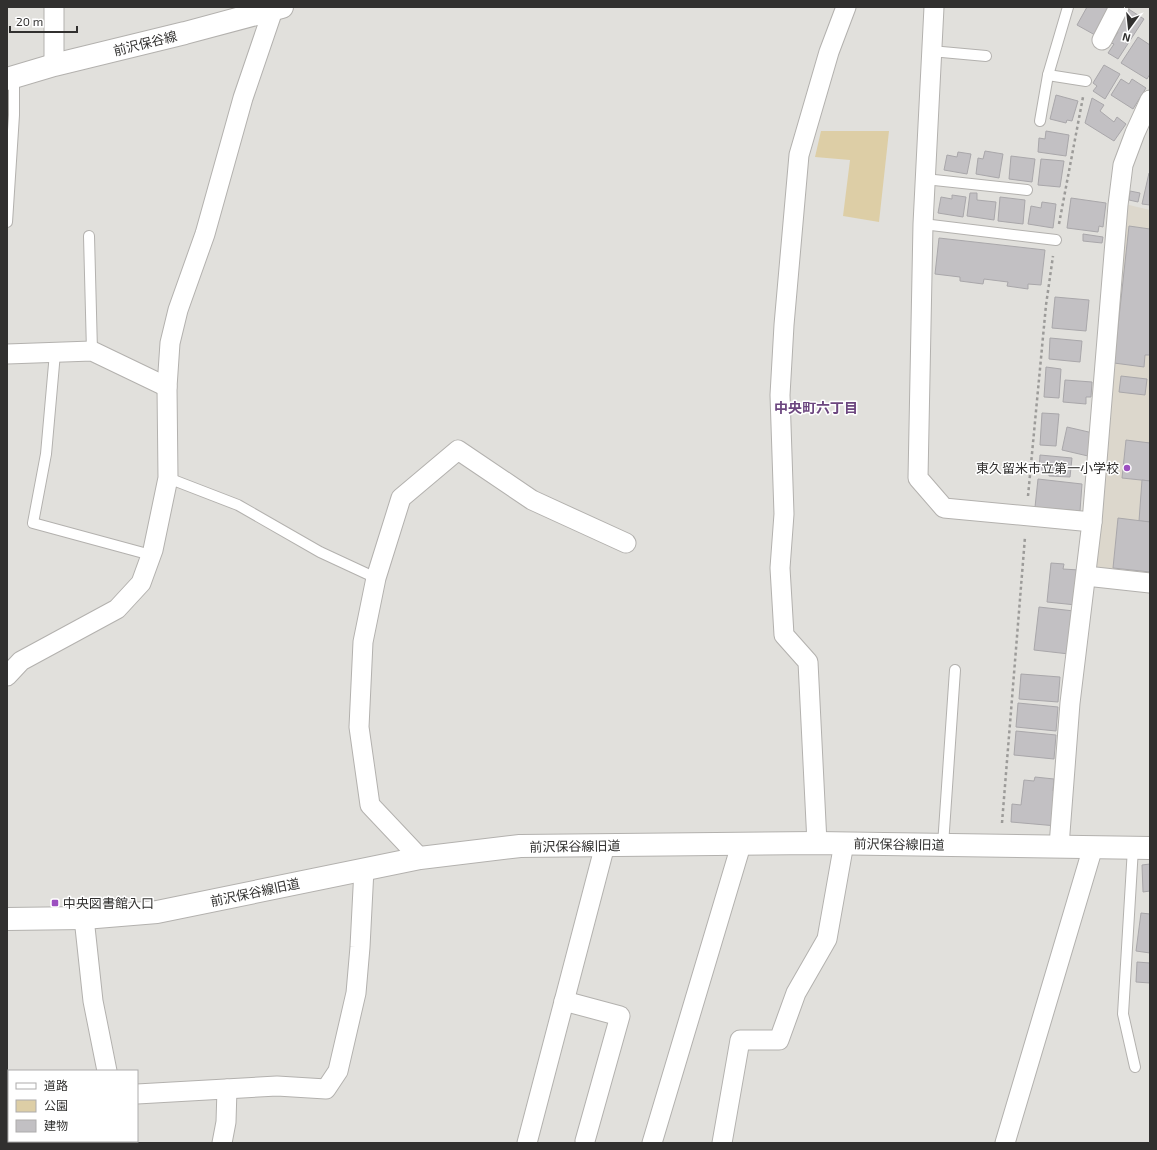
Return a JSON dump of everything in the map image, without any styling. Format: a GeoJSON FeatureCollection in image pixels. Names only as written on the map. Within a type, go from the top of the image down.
{"type":"FeatureCollection","features":[{"type":"Feature","properties":{"kind":"street"},"geometry":{"type":"LineString","coordinates":[[54,7],[54,65]]}},
{"type":"Feature","properties":{"kind":"street"},"geometry":{"type":"LineString","coordinates":[[817,842],[808,662],[784,635],[780,568],[784,514],[780,396],[784,326],[799,155],[829,52],[846,7]]}},
{"type":"Feature","properties":{"kind":"street"},"geometry":{"type":"LineString","coordinates":[[934,7],[926,179],[922,224],[918,478],[944,508],[1026,517],[1092,522]]}},
{"type":"Feature","properties":{"kind":"street"},"geometry":{"type":"LineString","coordinates":[[1102,40],[1119,7]]}},
{"type":"Feature","properties":{"kind":"street"},"geometry":{"type":"LineString","coordinates":[[7,676],[20,661],[116,609],[141,584],[151,555],[168,478],[167,387],[170,343],[178,310],[205,234],[243,98],[276,8]]}},
{"type":"Feature","properties":{"kind":"street","name":"前沢保谷線"},"geometry":{"type":"LineString","coordinates":[[10,78],[54,65],[185,33],[276,8]]}},
{"type":"Feature","properties":{"kind":"street"},"geometry":{"type":"LineString","coordinates":[[1059,846],[1070,703],[1092,522],[1102,390],[1123,165],[1150,100]]}},
{"type":"Feature","properties":{"kind":"street"},"geometry":{"type":"LineString","coordinates":[[7,354],[55,354],[92,351],[167,387]]}},
{"type":"Feature","properties":{"kind":"street"},"geometry":{"type":"LineString","coordinates":[[420,858],[370,805],[359,727],[363,642],[376,578],[401,498],[458,450],[532,500],[626,543]]}},
{"type":"Feature","properties":{"kind":"street"},"geometry":{"type":"LineString","coordinates":[[1086,576],[1150,583]]}},
{"type":"Feature","properties":{"kind":"street","name":"前沢保谷線旧道"},"geometry":{"type":"LineString","coordinates":[[7,919],[84,918],[157,912],[420,858],[520,846],[741,845],[817,842],[1142,848]]}},
{"type":"Feature","properties":{"kind":"street"},"geometry":{"type":"LineString","coordinates":[[722,1143],[740,1040],[779,1040],[796,993],[827,939],[844,843]]}},
{"type":"Feature","properties":{"kind":"street"},"geometry":{"type":"LineString","coordinates":[[526,1143],[605,845]]}},
{"type":"Feature","properties":{"kind":"street"},"geometry":{"type":"LineString","coordinates":[[652,1143],[741,845]]}},
{"type":"Feature","properties":{"kind":"street"},"geometry":{"type":"LineString","coordinates":[[1005,1143],[1093,847]]}},
{"type":"Feature","properties":{"kind":"street"},"geometry":{"type":"LineString","coordinates":[[138,1094],[277,1086],[326,1089],[338,1071],[356,993],[364,869]]}},
{"type":"Feature","properties":{"kind":"street"},"geometry":{"type":"LineString","coordinates":[[84,918],[93,1001],[107,1070]]}},
{"type":"Feature","properties":{"kind":"street"},"geometry":{"type":"LineString","coordinates":[[564,1001],[620,1016],[586,1141]]}},
{"type":"Feature","properties":{"kind":"street"},"geometry":{"type":"LineString","coordinates":[[222,1143],[226,1122],[227,1089]]}},
{"type":"Feature","properties":{"kind":"lane"},"geometry":{"type":"LineString","coordinates":[[1040,121],[1048,75],[1068,7]]}},
{"type":"Feature","properties":{"kind":"lane"},"geometry":{"type":"LineString","coordinates":[[931,51],[986,56]]}},
{"type":"Feature","properties":{"kind":"lane"},"geometry":{"type":"LineString","coordinates":[[1048,75],[1086,81]]}},
{"type":"Feature","properties":{"kind":"lane"},"geometry":{"type":"LineString","coordinates":[[7,222],[14,114],[10,78]]}},
{"type":"Feature","properties":{"kind":"lane"},"geometry":{"type":"LineString","coordinates":[[926,179],[1027,190]]}},
{"type":"Feature","properties":{"kind":"lane"},"geometry":{"type":"LineString","coordinates":[[922,224],[1056,240]]}},
{"type":"Feature","properties":{"kind":"lane"},"geometry":{"type":"LineString","coordinates":[[89,236],[92,351]]}},
{"type":"Feature","properties":{"kind":"lane"},"geometry":{"type":"LineString","coordinates":[[55,354],[46,454],[33,523],[151,555]]}},
{"type":"Feature","properties":{"kind":"lane"},"geometry":{"type":"LineString","coordinates":[[168,478],[238,505],[320,552],[376,578]]}},
{"type":"Feature","properties":{"kind":"lane"},"geometry":{"type":"LineString","coordinates":[[943,844],[955,670]]}},
{"type":"Feature","properties":{"kind":"lane"},"geometry":{"type":"LineString","coordinates":[[1135,1067],[1123,1014],[1142,848]]}},
{"type":"Feature","properties":{"kind":"path"},"geometry":{"type":"LineString","coordinates":[[1001,846],[1026,517],[1046,305],[1056,240],[1086,81]]}},
{"type":"Feature","properties":{"kind":"shaded area","name":"東久留米市立第一小学校"},"geometry":{"type":"Polygon","coordinates":[[[1125,204],[1150,210],[1150,575],[1096,570],[1125,204]]]}},
{"type":"Feature","properties":{"kind":"green space"},"geometry":{"type":"Polygon","coordinates":[[[821,131],[889,131],[879,222],[843,216],[850,160],[815,157],[821,131]]]}},
{"type":"Feature","properties":{"kind":"building"},"geometry":{"type":"Polygon","coordinates":[[[1087,7],[1111,7],[1095,35],[1077,25],[1087,7]]]}},
{"type":"Feature","properties":{"kind":"building"},"geometry":{"type":"Polygon","coordinates":[[[1127,8],[1144,19],[1118,59],[1108,53],[1114,44],[1111,43],[1118,32],[1113,29],[1127,8]]]}},
{"type":"Feature","properties":{"kind":"building"},"geometry":{"type":"Polygon","coordinates":[[[1138,37],[1150,45],[1150,74],[1147,79],[1121,63],[1138,37]]]}},
{"type":"Feature","properties":{"kind":"building"},"geometry":{"type":"Polygon","coordinates":[[[1104,65],[1120,74],[1105,99],[1093,91],[1097,86],[1093,83],[1104,65]]]}},
{"type":"Feature","properties":{"kind":"building"},"geometry":{"type":"Polygon","coordinates":[[[1121,79],[1129,84],[1132,79],[1146,88],[1133,109],[1111,95],[1121,79]]]}},
{"type":"Feature","properties":{"kind":"building"},"geometry":{"type":"Polygon","coordinates":[[[1056,95],[1078,101],[1072,121],[1067,120],[1066,123],[1050,119],[1056,95]]]}},
{"type":"Feature","properties":{"kind":"building"},"geometry":{"type":"Polygon","coordinates":[[[1092,98],[1104,105],[1100,111],[1114,122],[1117,117],[1126,124],[1114,141],[1085,123],[1092,98]]]}},
{"type":"Feature","properties":{"kind":"building"},"geometry":{"type":"Polygon","coordinates":[[[1046,131],[1069,135],[1066,156],[1038,152],[1039,138],[1045,139],[1046,131]]]}},
{"type":"Feature","properties":{"kind":"building"},"geometry":{"type":"Polygon","coordinates":[[[985,151],[1003,154],[999,178],[976,174],[978,158],[983,159],[985,151]]]}},
{"type":"Feature","properties":{"kind":"building"},"geometry":{"type":"Polygon","coordinates":[[[958,152],[971,154],[967,174],[944,170],[947,155],[957,157],[958,152]]]}},
{"type":"Feature","properties":{"kind":"building"},"geometry":{"type":"Polygon","coordinates":[[[1011,156],[1035,159],[1032,182],[1009,179],[1011,156]]]}},
{"type":"Feature","properties":{"kind":"building"},"geometry":{"type":"Polygon","coordinates":[[[1041,159],[1064,161],[1060,187],[1038,185],[1041,159]]]}},
{"type":"Feature","properties":{"kind":"building"},"geometry":{"type":"Polygon","coordinates":[[[1150,173],[1150,205],[1142,204],[1150,173]]]}},
{"type":"Feature","properties":{"kind":"building"},"geometry":{"type":"Polygon","coordinates":[[[1130,191],[1140,193],[1138,202],[1129,200],[1130,191]]]}},
{"type":"Feature","properties":{"kind":"building"},"geometry":{"type":"Polygon","coordinates":[[[970,193],[977,193],[977,200],[996,202],[994,220],[967,216],[970,193]]]}},
{"type":"Feature","properties":{"kind":"building"},"geometry":{"type":"Polygon","coordinates":[[[952,195],[966,197],[963,217],[938,213],[941,197],[952,199],[952,195]]]}},
{"type":"Feature","properties":{"kind":"building"},"geometry":{"type":"Polygon","coordinates":[[[1000,197],[1025,200],[1023,224],[998,221],[1000,197]]]}},
{"type":"Feature","properties":{"kind":"building"},"geometry":{"type":"Polygon","coordinates":[[[1071,198],[1106,203],[1103,227],[1099,226],[1098,232],[1067,228],[1071,198]]]}},
{"type":"Feature","properties":{"kind":"building"},"geometry":{"type":"Polygon","coordinates":[[[1042,202],[1056,204],[1053,228],[1028,224],[1031,206],[1041,208],[1042,202]]]}},
{"type":"Feature","properties":{"kind":"building"},"geometry":{"type":"Polygon","coordinates":[[[1129,226],[1150,229],[1150,355],[1145,355],[1144,367],[1114,363],[1129,226]]]}},
{"type":"Feature","properties":{"kind":"building"},"geometry":{"type":"Polygon","coordinates":[[[1083,234],[1103,237],[1102,243],[1083,241],[1083,234]]]}},
{"type":"Feature","properties":{"kind":"building"},"geometry":{"type":"Polygon","coordinates":[[[939,238],[1045,250],[1041,285],[1028,284],[1028,289],[1007,286],[1008,282],[984,279],[983,284],[960,281],[960,277],[935,274],[939,238]]]}},
{"type":"Feature","properties":{"kind":"building"},"geometry":{"type":"Polygon","coordinates":[[[1055,297],[1089,300],[1086,331],[1052,328],[1055,297]]]}},
{"type":"Feature","properties":{"kind":"building"},"geometry":{"type":"Polygon","coordinates":[[[1050,338],[1082,341],[1080,362],[1049,359],[1050,338]]]}},
{"type":"Feature","properties":{"kind":"building"},"geometry":{"type":"Polygon","coordinates":[[[1046,367],[1061,369],[1059,398],[1044,397],[1046,367]]]}},
{"type":"Feature","properties":{"kind":"building"},"geometry":{"type":"Polygon","coordinates":[[[1121,376],[1147,379],[1145,395],[1119,392],[1121,376]]]}},
{"type":"Feature","properties":{"kind":"building"},"geometry":{"type":"Polygon","coordinates":[[[1065,380],[1092,382],[1091,397],[1086,397],[1086,404],[1063,402],[1065,380]]]}},
{"type":"Feature","properties":{"kind":"building"},"geometry":{"type":"Polygon","coordinates":[[[1042,413],[1059,414],[1056,446],[1040,445],[1042,413]]]}},
{"type":"Feature","properties":{"kind":"building"},"geometry":{"type":"Polygon","coordinates":[[[1067,427],[1093,433],[1088,456],[1062,450],[1067,427]]]}},
{"type":"Feature","properties":{"kind":"building"},"geometry":{"type":"Polygon","coordinates":[[[1126,440],[1150,443],[1150,481],[1122,478],[1126,440]]]}},
{"type":"Feature","properties":{"kind":"building"},"geometry":{"type":"Polygon","coordinates":[[[1040,455],[1072,458],[1070,477],[1049,476],[1049,473],[1039,472],[1040,455]]]}},
{"type":"Feature","properties":{"kind":"building"},"geometry":{"type":"Polygon","coordinates":[[[1038,479],[1082,484],[1080,511],[1035,507],[1038,479]]]}},
{"type":"Feature","properties":{"kind":"building"},"geometry":{"type":"Polygon","coordinates":[[[1142,480],[1150,481],[1150,522],[1139,521],[1142,480]]]}},
{"type":"Feature","properties":{"kind":"building"},"geometry":{"type":"Polygon","coordinates":[[[1118,518],[1150,522],[1150,572],[1113,568],[1118,518]]]}},
{"type":"Feature","properties":{"kind":"building"},"geometry":{"type":"Polygon","coordinates":[[[1051,563],[1064,564],[1063,569],[1079,570],[1076,605],[1047,602],[1051,563]]]}},
{"type":"Feature","properties":{"kind":"building"},"geometry":{"type":"Polygon","coordinates":[[[1039,607],[1074,611],[1069,654],[1034,650],[1039,607]]]}},
{"type":"Feature","properties":{"kind":"building"},"geometry":{"type":"Polygon","coordinates":[[[1021,674],[1060,677],[1058,702],[1019,699],[1021,674]]]}},
{"type":"Feature","properties":{"kind":"building"},"geometry":{"type":"Polygon","coordinates":[[[1018,703],[1058,707],[1056,731],[1016,727],[1018,703]]]}},
{"type":"Feature","properties":{"kind":"building"},"geometry":{"type":"Polygon","coordinates":[[[1016,731],[1056,735],[1054,759],[1014,755],[1016,731]]]}},
{"type":"Feature","properties":{"kind":"building"},"geometry":{"type":"Polygon","coordinates":[[[1035,777],[1054,779],[1053,791],[1060,792],[1057,826],[1011,822],[1012,804],[1021,805],[1024,780],[1034,781],[1035,777]]]}},
{"type":"Feature","properties":{"kind":"building"},"geometry":{"type":"Polygon","coordinates":[[[1150,864],[1150,891],[1143,892],[1142,865],[1150,864]]]}},
{"type":"Feature","properties":{"kind":"building"},"geometry":{"type":"Polygon","coordinates":[[[1141,913],[1150,914],[1150,953],[1136,951],[1141,913]]]}},
{"type":"Feature","properties":{"kind":"building"},"geometry":{"type":"Polygon","coordinates":[[[1137,962],[1150,963],[1150,983],[1136,982],[1137,962]]]}},
{"type":"Feature","properties":{"kind":"place","name":"東久留米市立第一小学校"},"geometry":{"type":"Point","coordinates":[1127,468]}},
{"type":"Feature","properties":{"kind":"place","name":"中央図書館入口"},"geometry":{"type":"Point","coordinates":[55,903]}},
{"type":"Feature","properties":{"kind":"district","name":"中央町六丁目"},"geometry":{"type":"Point","coordinates":[816,408]}}]}
